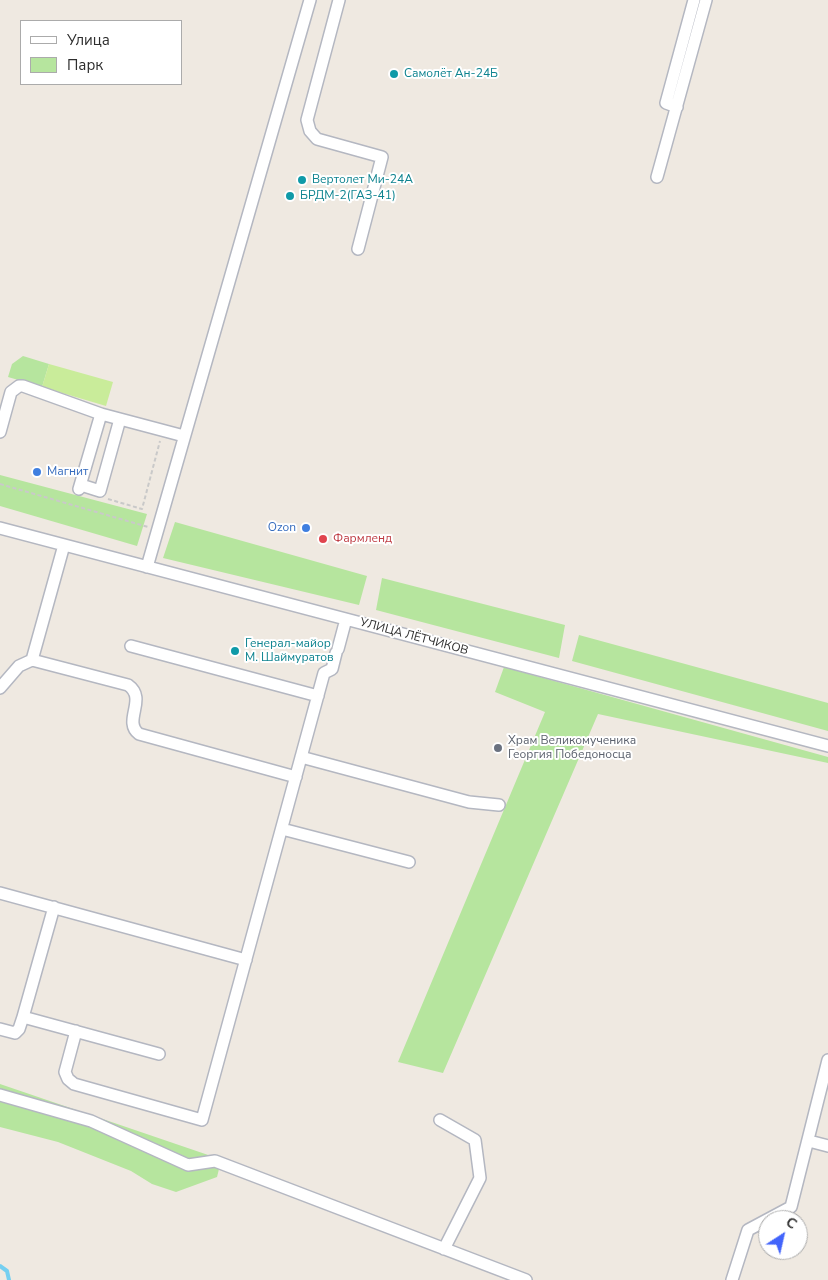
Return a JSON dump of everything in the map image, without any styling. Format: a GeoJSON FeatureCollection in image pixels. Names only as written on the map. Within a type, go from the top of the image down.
{"type":"FeatureCollection","features":[{"type":"Feature","properties":{"kind":"street"},"geometry":{"type":"LineString","coordinates":[[147,567],[310,0]]}},
{"type":"Feature","properties":{"kind":"street"},"geometry":{"type":"LineString","coordinates":[[339,0],[307,120],[310,131],[317,139],[382,157],[358,249]]}},
{"type":"Feature","properties":{"kind":"street"},"geometry":{"type":"LineString","coordinates":[[677,106],[666,103],[694,0]]}},
{"type":"Feature","properties":{"kind":"street"},"geometry":{"type":"LineString","coordinates":[[657,177],[706,0]]}},
{"type":"Feature","properties":{"kind":"street"},"geometry":{"type":"LineString","coordinates":[[0,432],[11,392],[18,386],[23,386],[101,414],[184,436]]}},
{"type":"Feature","properties":{"kind":"street"},"geometry":{"type":"LineString","coordinates":[[101,414],[80,487],[100,491],[120,419]]}},
{"type":"Feature","properties":{"kind":"street","name":"УЛИЦА ЛЁТЧИКОВ"},"geometry":{"type":"LineString","coordinates":[[0,528],[828,746]]}},
{"type":"Feature","properties":{"kind":"street"},"geometry":{"type":"LineString","coordinates":[[32,660],[64,545]]}},
{"type":"Feature","properties":{"kind":"street"},"geometry":{"type":"LineString","coordinates":[[76,1031],[65,1072],[68,1080],[74,1084],[202,1120],[324,673],[332,669],[346,619]]}},
{"type":"Feature","properties":{"kind":"street"},"geometry":{"type":"LineString","coordinates":[[130,646],[318,696]]}},
{"type":"Feature","properties":{"kind":"street"},"geometry":{"type":"LineString","coordinates":[[0,688],[19,666],[32,660],[128,685],[134,690],[136,696],[132,725],[139,734],[296,777]]}},
{"type":"Feature","properties":{"kind":"street"},"geometry":{"type":"LineString","coordinates":[[301,757],[469,802],[499,805]]}},
{"type":"Feature","properties":{"kind":"street"},"geometry":{"type":"LineString","coordinates":[[282,829],[409,862]]}},
{"type":"Feature","properties":{"kind":"street"},"geometry":{"type":"LineString","coordinates":[[0,893],[246,960]]}},
{"type":"Feature","properties":{"kind":"street"},"geometry":{"type":"LineString","coordinates":[[0,1029],[15,1033],[19,1030],[54,907]]}},
{"type":"Feature","properties":{"kind":"street"},"geometry":{"type":"LineString","coordinates":[[23,1017],[160,1054]]}},
{"type":"Feature","properties":{"kind":"street"},"geometry":{"type":"LineString","coordinates":[[732,1280],[748,1230],[791,1207],[827,1068]]}},
{"type":"Feature","properties":{"kind":"street"},"geometry":{"type":"LineString","coordinates":[[0,1095],[91,1121],[188,1165],[215,1160],[526,1280]]}},
{"type":"Feature","properties":{"kind":"street"},"geometry":{"type":"LineString","coordinates":[[440,1120],[475,1140],[480,1178],[444,1249]]}},
{"type":"Feature","properties":{"kind":"street"},"geometry":{"type":"LineString","coordinates":[[809,1141],[828,1146]]}},
{"type":"Feature","properties":{"kind":"path"},"geometry":{"type":"LineString","coordinates":[[100,491],[105,493],[104,498],[142,509],[161,439]]}},
{"type":"Feature","properties":{"kind":"path"},"geometry":{"type":"LineString","coordinates":[[0,484],[157,530]]}},
{"type":"Feature","properties":{"kind":"green space"},"geometry":{"type":"Polygon","coordinates":[[[23,356],[49,364],[42,387],[8,377],[12,364],[23,356]]]}},
{"type":"Feature","properties":{"kind":"green space"},"geometry":{"type":"Polygon","coordinates":[[[49,364],[113,382],[106,406],[42,387],[49,364]]]}},
{"type":"Feature","properties":{"kind":"green space"},"geometry":{"type":"Polygon","coordinates":[[[0,475],[147,514],[137,546],[0,506],[0,475]]]}},
{"type":"Feature","properties":{"kind":"green space"},"geometry":{"type":"Polygon","coordinates":[[[175,522],[367,576],[359,605],[163,558],[175,522]]]}},
{"type":"Feature","properties":{"kind":"green space"},"geometry":{"type":"Polygon","coordinates":[[[382,578],[565,625],[559,658],[376,610],[382,578]]]}},
{"type":"Feature","properties":{"kind":"green space"},"geometry":{"type":"Polygon","coordinates":[[[579,635],[828,703],[828,731],[572,661],[579,635]]]}},
{"type":"Feature","properties":{"kind":"green space"},"geometry":{"type":"Polygon","coordinates":[[[504,667],[828,757],[828,763],[598,714],[443,1073],[398,1062],[545,712],[495,692],[504,667]]]}},
{"type":"Feature","properties":{"kind":"green space"},"geometry":{"type":"Polygon","coordinates":[[[0,1084],[217,1158],[220,1165],[217,1177],[176,1192],[152,1184],[131,1171],[58,1142],[0,1127],[0,1084]]]}},
{"type":"Feature","properties":{"kind":"waterway"},"geometry":{"type":"LineString","coordinates":[[0,1266],[7,1271],[9,1280]]}},
{"type":"Feature","properties":{"kind":"place","name":"Самолёт Ан-24Б"},"geometry":{"type":"Point","coordinates":[394,74]}},
{"type":"Feature","properties":{"kind":"place","name":"Вертолет Ми-24А"},"geometry":{"type":"Point","coordinates":[302,180]}},
{"type":"Feature","properties":{"kind":"place","name":"БРДМ-2(ГАЗ-41)"},"geometry":{"type":"Point","coordinates":[290,196]}},
{"type":"Feature","properties":{"kind":"place","name":"Магнит"},"geometry":{"type":"Point","coordinates":[37,472]}},
{"type":"Feature","properties":{"kind":"place","name":"Ozon"},"geometry":{"type":"Point","coordinates":[306,528]}},
{"type":"Feature","properties":{"kind":"place","name":"Фармленд"},"geometry":{"type":"Point","coordinates":[323,539]}},
{"type":"Feature","properties":{"kind":"place","name":"Генерал-майор М. Шаймуратов"},"geometry":{"type":"Point","coordinates":[235,651]}},
{"type":"Feature","properties":{"kind":"place","name":"Храм Великомученика Георгия Победоносца"},"geometry":{"type":"Point","coordinates":[498,748]}}]}
